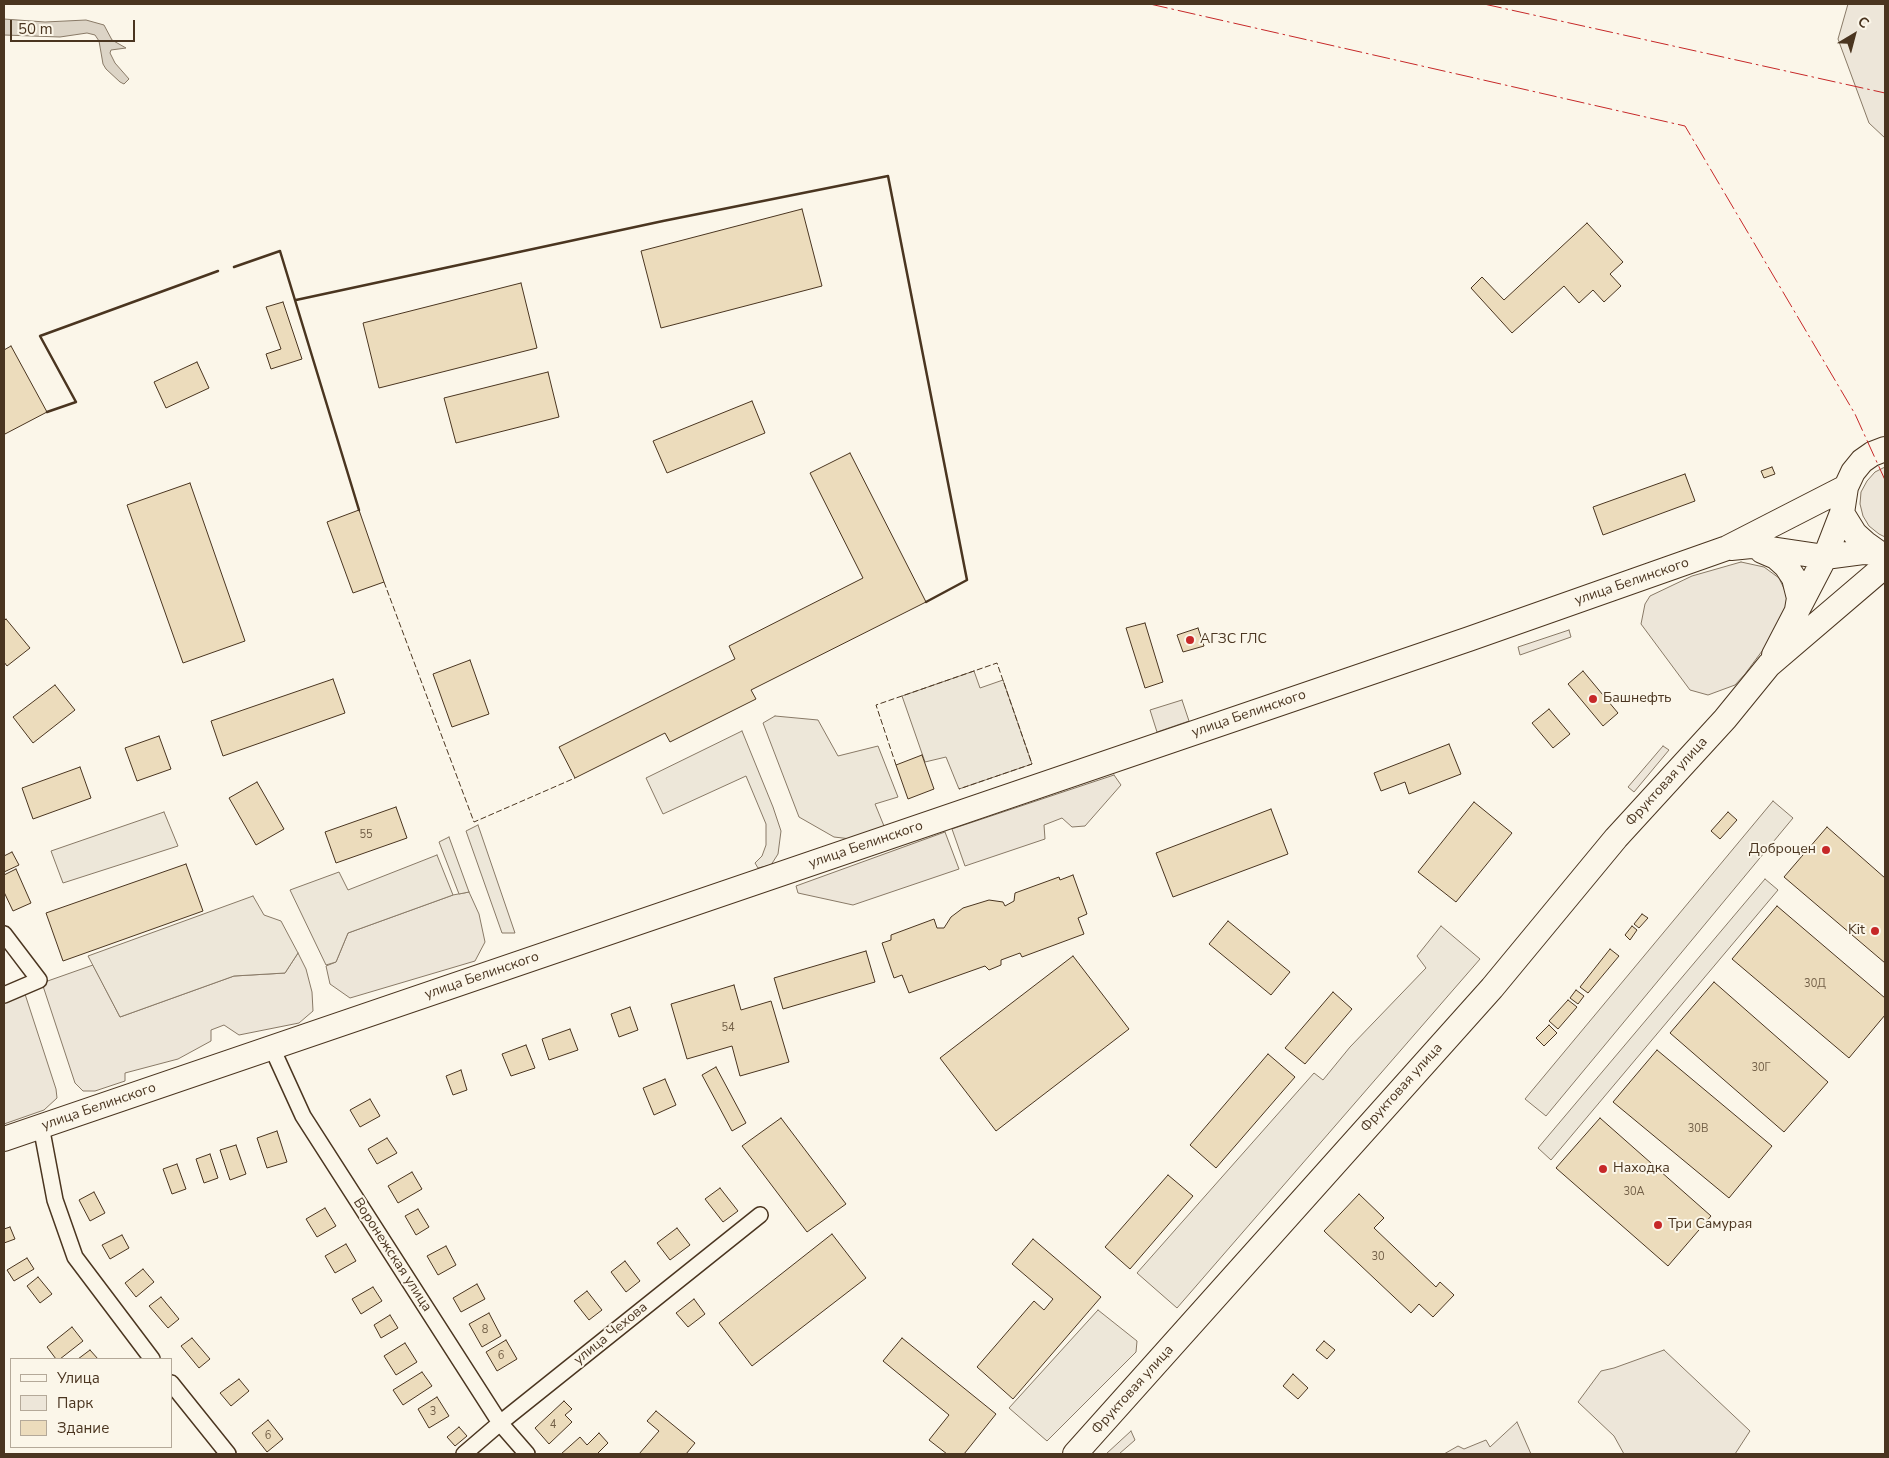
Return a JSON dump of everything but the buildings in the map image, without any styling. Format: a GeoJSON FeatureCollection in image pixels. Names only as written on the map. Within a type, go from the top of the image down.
{"type":"FeatureCollection","features":[{"type":"Feature","properties":{"kind":"main road"},"geometry":{"type":"LineString","coordinates":[[1769,665],[1825,557],[1842,513],[1846,487],[1852,472],[1872,454],[1885,449]]}},
{"type":"Feature","properties":{"kind":"main road","name":"улица Белинского"},"geometry":{"type":"LineString","coordinates":[[4,1139],[1460,642],[1727,548],[1846,487]]}},
{"type":"Feature","properties":{"kind":"main road"},"geometry":{"type":"LineString","coordinates":[[1769,665],[1883,557],[1855,534],[1842,513]]}},
{"type":"Feature","properties":{"kind":"main road"},"geometry":{"type":"LineString","coordinates":[[1751,546],[1776,557],[1786,566],[1794,578],[1797,588],[1799,598],[1797,610]]}},
{"type":"Feature","properties":{"kind":"main road","name":"улица Белинского"},"geometry":{"type":"LineString","coordinates":[[1727,548],[1751,546],[1825,557],[1863,552],[1883,557]]}},
{"type":"Feature","properties":{"kind":"main road","name":"Фруктовая улица"},"geometry":{"type":"LineString","coordinates":[[1075,1454],[1492,988],[1616,838],[1725,719],[1769,665]]}},
{"type":"Feature","properties":{"kind":"street"},"geometry":{"type":"LineString","coordinates":[[4,934],[38,980],[4,994]]}},
{"type":"Feature","properties":{"kind":"street","name":"Воронежская улица"},"geometry":{"type":"LineString","coordinates":[[272,1048],[303,1116],[500,1423],[527,1454]]}},
{"type":"Feature","properties":{"kind":"street"},"geometry":{"type":"LineString","coordinates":[[41,1126],[54,1200],[74,1257],[151,1358]]}},
{"type":"Feature","properties":{"kind":"street","name":"улица Чехова"},"geometry":{"type":"LineString","coordinates":[[464,1454],[500,1423],[760,1215]]}},
{"type":"Feature","properties":{"kind":"street"},"geometry":{"type":"LineString","coordinates":[[172,1384],[228,1454]]}},
{"type":"Feature","properties":{"kind":"green space"},"geometry":{"type":"Polygon","coordinates":[[[1848,4],[1885,4],[1885,138],[1869,123],[1838,39],[1848,4]]]}},
{"type":"Feature","properties":{"kind":"green space"},"geometry":{"type":"Polygon","coordinates":[[[1885,467],[1885,537],[1869,526],[1863,516],[1860,504],[1861,492],[1867,481],[1875,472],[1885,467]]]}},
{"type":"Feature","properties":{"kind":"green space"},"geometry":{"type":"Polygon","coordinates":[[[1741,562],[1764,567],[1779,578],[1786,593],[1788,607],[1768,643],[1735,685],[1708,695],[1690,690],[1641,624],[1645,604],[1650,596],[1692,576],[1741,562]]]}},
{"type":"Feature","properties":{"kind":"green space"},"geometry":{"type":"Polygon","coordinates":[[[1569,630],[1571,637],[1520,655],[1518,647],[1569,630]]]}},
{"type":"Feature","properties":{"kind":"green space"},"geometry":{"type":"Polygon","coordinates":[[[1182,700],[1189,721],[1157,732],[1150,710],[1182,700]]]}},
{"type":"Feature","properties":{"kind":"green space"},"geometry":{"type":"Polygon","coordinates":[[[1663,746],[1669,750],[1634,792],[1628,787],[1663,746]]]}},
{"type":"Feature","properties":{"kind":"green space"},"geometry":{"type":"Polygon","coordinates":[[[1114,775],[1121,785],[1085,826],[1072,827],[1062,818],[1044,825],[1045,839],[965,866],[952,829],[1114,775]]]}},
{"type":"Feature","properties":{"kind":"green space"},"geometry":{"type":"Polygon","coordinates":[[[945,832],[959,869],[853,905],[798,893],[796,886],[945,832]]]}},
{"type":"Feature","properties":{"kind":"green space"},"geometry":{"type":"Polygon","coordinates":[[[469,892],[479,914],[485,942],[475,961],[350,998],[330,984],[326,966],[336,962],[348,933],[453,895],[469,892]]]}},
{"type":"Feature","properties":{"kind":"green space"},"geometry":{"type":"Polygon","coordinates":[[[298,953],[306,969],[312,992],[313,1011],[299,1023],[239,1035],[224,1025],[211,1030],[211,1041],[178,1059],[125,1073],[125,1081],[95,1091],[83,1091],[75,1083],[42,983],[93,965],[120,1017],[234,976],[285,973],[298,953]]]}},
{"type":"Feature","properties":{"kind":"green space"},"geometry":{"type":"Polygon","coordinates":[[[24,991],[56,1089],[57,1098],[44,1110],[4,1124],[4,1000],[24,991]]]}},
{"type":"Feature","properties":{"kind":"green space"},"geometry":{"type":"Polygon","coordinates":[[[1664,1350],[1750,1431],[1735,1454],[1624,1454],[1614,1436],[1578,1402],[1601,1371],[1664,1350]]]}},
{"type":"Feature","properties":{"kind":"green space"},"geometry":{"type":"Polygon","coordinates":[[[1517,1422],[1531,1454],[1444,1454],[1458,1446],[1464,1449],[1486,1440],[1490,1447],[1517,1422]]]}},
{"type":"Feature","properties":{"kind":"green space"},"geometry":{"type":"Polygon","coordinates":[[[1131,1431],[1135,1440],[1119,1454],[1106,1454],[1131,1431]]]}},
{"type":"Feature","properties":{"kind":"shaded area"},"geometry":{"type":"Polygon","coordinates":[[[4,19],[45,22],[86,20],[104,25],[112,40],[126,48],[111,50],[110,53],[115,63],[129,79],[124,84],[106,69],[103,64],[99,41],[95,35],[87,33],[60,37],[4,35],[4,19]]]}},
{"type":"Feature","properties":{"kind":"shaded area"},"geometry":{"type":"Polygon","coordinates":[[[974,671],[980,688],[1003,680],[1032,764],[959,789],[946,757],[925,762],[902,696],[974,671]]]}},
{"type":"Feature","properties":{"kind":"shaded area"},"geometry":{"type":"Polygon","coordinates":[[[775,716],[818,720],[838,756],[878,746],[898,797],[875,804],[884,826],[851,839],[834,837],[799,817],[763,723],[775,716]]]}},
{"type":"Feature","properties":{"kind":"shaded area"},"geometry":{"type":"Polygon","coordinates":[[[742,731],[781,831],[778,854],[771,865],[758,868],[755,863],[762,856],[766,845],[766,824],[746,776],[663,814],[646,778],[742,731]]]}},
{"type":"Feature","properties":{"kind":"shaded area"},"geometry":{"type":"Polygon","coordinates":[[[1773,801],[1793,818],[1546,1116],[1525,1099],[1773,801]]]}},
{"type":"Feature","properties":{"kind":"shaded area"},"geometry":{"type":"Polygon","coordinates":[[[164,812],[178,846],[63,883],[51,851],[164,812]]]}},
{"type":"Feature","properties":{"kind":"shaded area"},"geometry":{"type":"Polygon","coordinates":[[[478,825],[515,933],[502,933],[466,831],[478,825]]]}},
{"type":"Feature","properties":{"kind":"shaded area"},"geometry":{"type":"Polygon","coordinates":[[[449,837],[469,892],[459,894],[439,842],[449,837]]]}},
{"type":"Feature","properties":{"kind":"shaded area"},"geometry":{"type":"Polygon","coordinates":[[[437,855],[453,895],[348,933],[336,962],[326,965],[290,890],[339,872],[348,890],[437,855]]]}},
{"type":"Feature","properties":{"kind":"shaded area"},"geometry":{"type":"Polygon","coordinates":[[[1765,879],[1778,890],[1551,1160],[1538,1148],[1765,879]]]}},
{"type":"Feature","properties":{"kind":"shaded area"},"geometry":{"type":"Polygon","coordinates":[[[253,896],[264,915],[281,921],[298,953],[285,973],[234,976],[120,1017],[88,956],[253,896]]]}},
{"type":"Feature","properties":{"kind":"shaded area"},"geometry":{"type":"Polygon","coordinates":[[[1441,926],[1480,959],[1177,1308],[1137,1273],[1314,1073],[1323,1080],[1350,1047],[1426,968],[1417,956],[1441,926]]]}},
{"type":"Feature","properties":{"kind":"shaded area"},"geometry":{"type":"Polygon","coordinates":[[[1098,1310],[1137,1341],[1136,1352],[1047,1441],[1009,1408],[1098,1310]]]}},
{"type":"Feature","properties":{"kind":"fence"},"geometry":{"type":"LineString","coordinates":[[384,582],[474,822],[575,778]]}},
{"type":"Feature","properties":{"kind":"fence"},"geometry":{"type":"LineString","coordinates":[[896,765],[876,705],[997,663],[1032,764],[959,789]]}},
{"type":"Feature","properties":{"kind":"wall"},"geometry":{"type":"LineString","coordinates":[[296,300],[663,221],[888,176],[967,580],[926,602]]}},
{"type":"Feature","properties":{"kind":"wall"},"geometry":{"type":"LineString","coordinates":[[234,267],[280,251],[359,510]]}},
{"type":"Feature","properties":{"kind":"wall"},"geometry":{"type":"LineString","coordinates":[[47,412],[76,402],[40,336],[218,271]]}},
{"type":"Feature","properties":{"kind":"power"},"geometry":{"type":"LineString","coordinates":[[1150,4],[1685,126],[1855,414],[1885,480]]}},
{"type":"Feature","properties":{"kind":"power"},"geometry":{"type":"LineString","coordinates":[[1484,4],[1885,93]]}},
{"type":"Feature","properties":{"kind":"place","name":"АГЗС ГЛС"},"geometry":{"type":"Point","coordinates":[1190,640]}},
{"type":"Feature","properties":{"kind":"place","name":"Башнефть"},"geometry":{"type":"Point","coordinates":[1593,699]}},
{"type":"Feature","properties":{"kind":"place","name":"Доброцен"},"geometry":{"type":"Point","coordinates":[1826,850]}},
{"type":"Feature","properties":{"kind":"place","name":"Kit"},"geometry":{"type":"Point","coordinates":[1875,931]}},
{"type":"Feature","properties":{"kind":"place","name":"Находка"},"geometry":{"type":"Point","coordinates":[1603,1169]}},
{"type":"Feature","properties":{"kind":"place","name":"Три Самурая"},"geometry":{"type":"Point","coordinates":[1658,1225]}}]}
